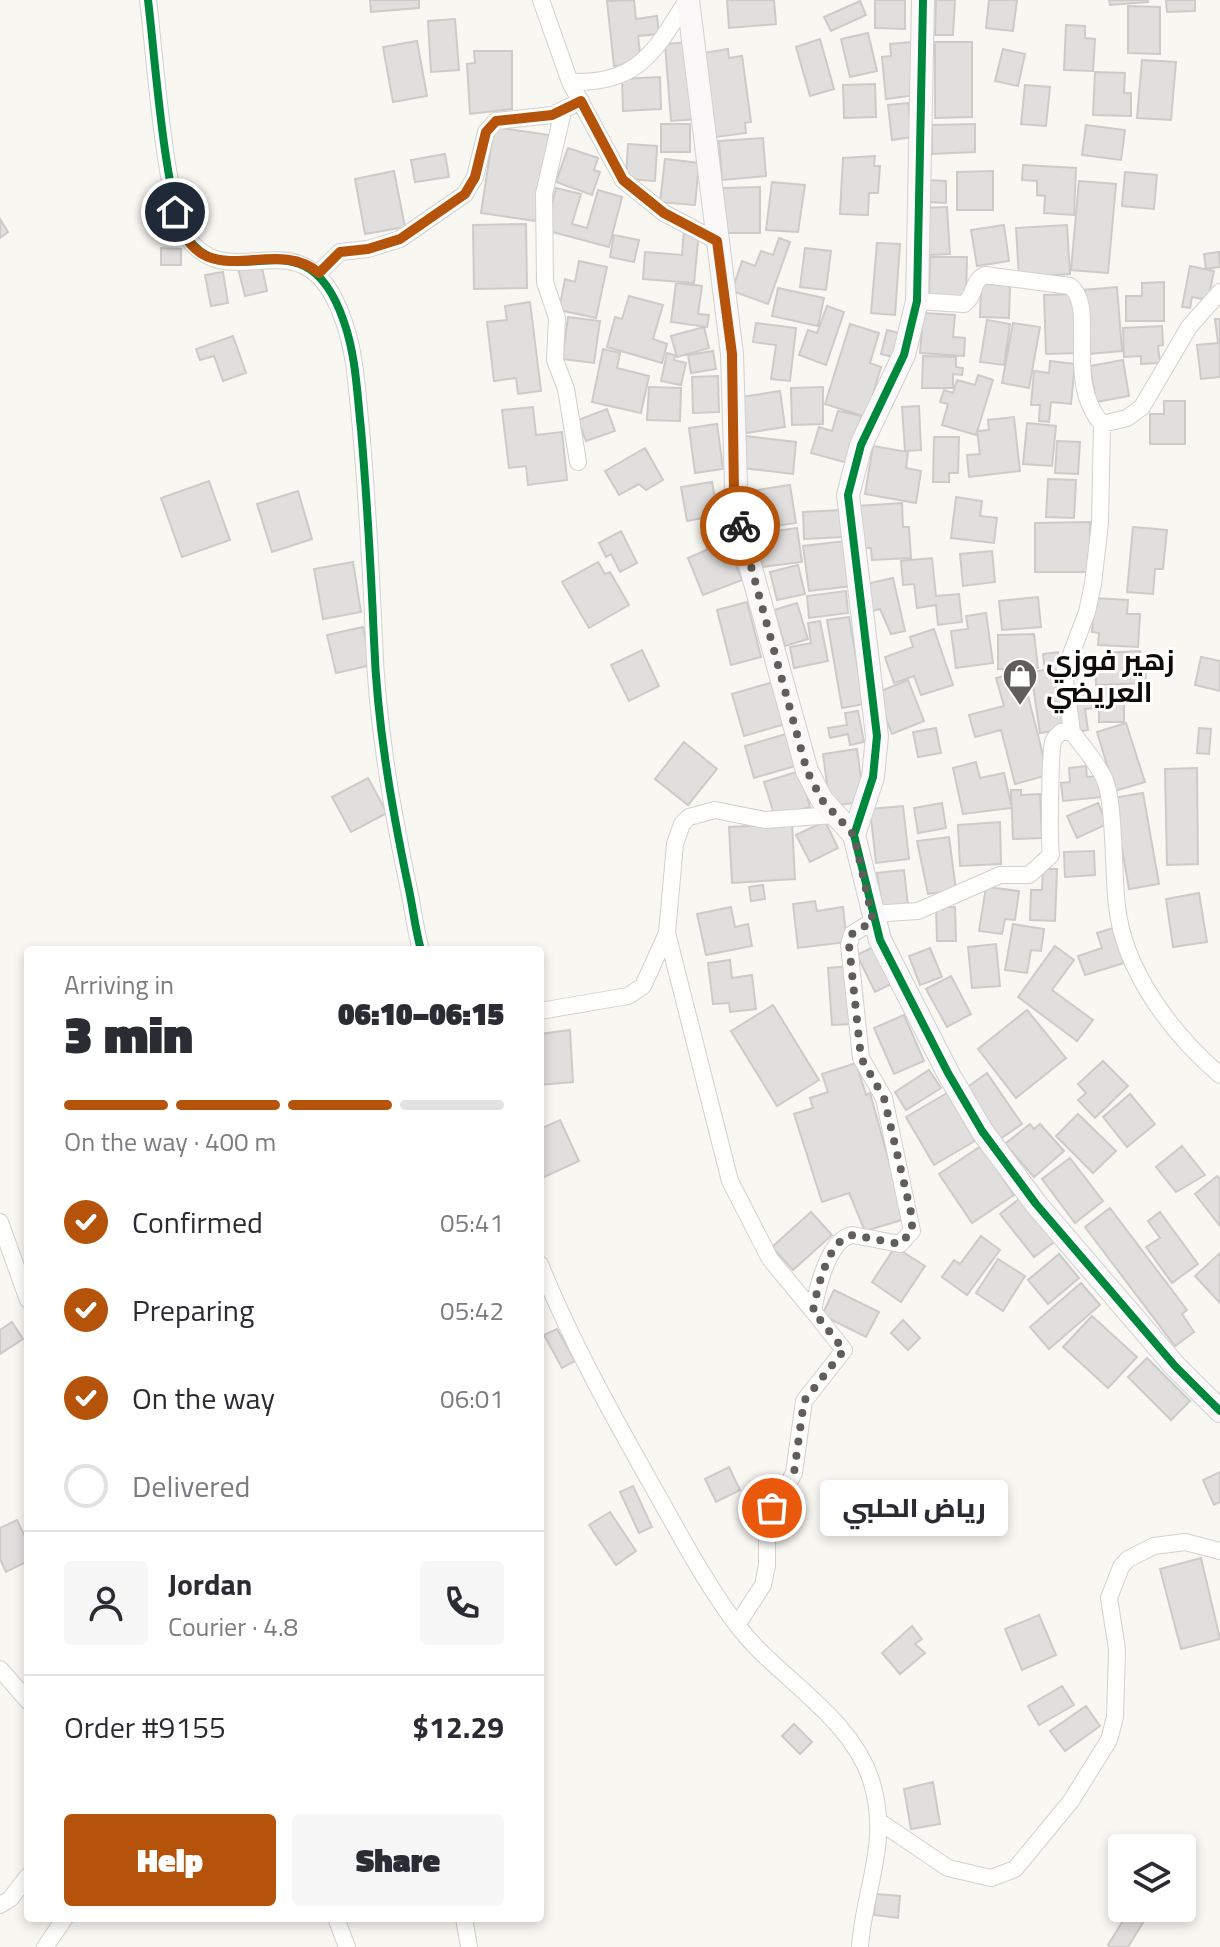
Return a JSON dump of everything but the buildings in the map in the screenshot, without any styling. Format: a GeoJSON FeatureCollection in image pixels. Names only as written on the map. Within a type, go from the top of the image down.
{"type":"FeatureCollection","features":[{"type":"Feature","properties":{"kind":"street"},"geometry":{"type":"LineString","coordinates":[[148,0],[173,198],[185,236],[203,253],[221,262],[284,260],[306,265],[319,273],[344,321],[354,365],[366,486],[381,727],[392,815],[420,946]]}},
{"type":"Feature","properties":{"kind":"street"},"geometry":{"type":"LineString","coordinates":[[541,0],[570,82],[623,180],[664,213],[717,241]]}},
{"type":"Feature","properties":{"kind":"street"},"geometry":{"type":"LineString","coordinates":[[570,82],[614,79],[632,71],[643,62],[688,0]]}},
{"type":"Feature","properties":{"kind":"street"},"geometry":{"type":"LineString","coordinates":[[688,0],[733,367],[737,518],[807,771],[834,815],[854,835]]}},
{"type":"Feature","properties":{"kind":"street"},"geometry":{"type":"LineString","coordinates":[[923,0],[917,301],[904,355],[850,478],[848,513],[877,736],[873,777],[854,835],[872,917],[948,1073],[1006,1166],[1175,1366],[1220,1411]]}},
{"type":"Feature","properties":{"kind":"street"},"geometry":{"type":"LineString","coordinates":[[319,273],[340,252],[368,249],[400,239],[465,194],[475,177],[486,132],[496,121],[563,111],[581,101]]}},
{"type":"Feature","properties":{"kind":"street"},"geometry":{"type":"LineString","coordinates":[[563,111],[544,194],[545,280],[557,318],[555,360],[566,389],[578,462]]}},
{"type":"Feature","properties":{"kind":"street"},"geometry":{"type":"LineString","coordinates":[[917,301],[964,304],[971,297],[976,281],[985,275],[1070,286],[1076,290],[1081,306],[1080,372],[1085,397],[1102,424],[1100,523],[1093,584],[1087,612],[1064,673],[1072,732],[1105,781],[1117,908],[1125,941],[1140,976],[1169,1019],[1220,1075]]}},
{"type":"Feature","properties":{"kind":"street"},"geometry":{"type":"LineString","coordinates":[[1102,424],[1127,418],[1142,407],[1189,327],[1220,292]]}},
{"type":"Feature","properties":{"kind":"street"},"geometry":{"type":"LineString","coordinates":[[813,1311],[839,1240],[853,1235],[894,1245],[905,1242],[912,1231],[884,1098],[861,1058],[849,945],[852,934],[872,917],[918,911],[1000,875],[1029,875],[1042,867],[1051,855],[1047,829],[1052,792],[1052,742],[1061,732],[1072,732]]}},
{"type":"Feature","properties":{"kind":"street"},"geometry":{"type":"LineString","coordinates":[[737,1625],[763,1585],[767,1565],[767,1522],[794,1473],[804,1401],[844,1350],[770,1259],[730,1181],[667,933],[675,844],[682,824],[689,817],[715,810],[765,820],[834,815]]}},
{"type":"Feature","properties":{"kind":"street"},"geometry":{"type":"LineString","coordinates":[[544,1010],[637,992],[667,933]]}},
{"type":"Feature","properties":{"kind":"street"},"geometry":{"type":"LineString","coordinates":[[0,1222],[24,1289]]}},
{"type":"Feature","properties":{"kind":"street"},"geometry":{"type":"LineString","coordinates":[[544,1273],[602,1398],[682,1539],[737,1625],[769,1662],[813,1702],[852,1745],[870,1776],[880,1822],[860,1947]]}},
{"type":"Feature","properties":{"kind":"street"},"geometry":{"type":"LineString","coordinates":[[880,1822],[948,1868],[991,1878],[1015,1869],[1071,1801],[1109,1740],[1115,1717],[1117,1649],[1109,1598],[1121,1567],[1136,1554],[1154,1546],[1185,1542],[1220,1551]]}},
{"type":"Feature","properties":{"kind":"street"},"geometry":{"type":"LineString","coordinates":[[0,1669],[24,1696]]}},
{"type":"Feature","properties":{"kind":"street"},"geometry":{"type":"LineString","coordinates":[[0,1905],[10,1899],[24,1881]]}},
{"type":"Feature","properties":{"kind":"street"},"geometry":{"type":"LineString","coordinates":[[45,1947],[62,1922]]}},
{"type":"Feature","properties":{"kind":"street"},"geometry":{"type":"LineString","coordinates":[[338,1922],[347,1947]]}},
{"type":"Feature","properties":{"kind":"street"},"geometry":{"type":"LineString","coordinates":[[465,1922],[469,1947]]}},
{"type":"Feature","properties":{"kind":"cycle path"},"geometry":{"type":"LineString","coordinates":[[148,0],[172,194],[187,237],[205,255],[225,261],[289,261],[309,269],[328,288],[348,335],[356,375],[361,429],[382,733],[420,946]]}},
{"type":"Feature","properties":{"kind":"cycle path"},"geometry":{"type":"LineString","coordinates":[[923,0],[917,301],[904,355],[861,445],[848,495],[877,736],[873,777],[854,835],[880,940],[948,1073],[982,1131],[1036,1204],[1175,1366],[1220,1411]]}},
{"type":"Feature","properties":{"kind":"way so far"},"geometry":{"type":"LineString","coordinates":[[740,526],[807,771],[822,800],[854,835],[873,921],[852,934],[849,940],[861,1058],[884,1098],[912,1217],[912,1231],[900,1244],[888,1245],[853,1235],[839,1240],[834,1248],[813,1311],[844,1350],[804,1401],[794,1473],[772,1508]]}},
{"type":"Feature","properties":{"kind":"place","name":"زهير فوزي العريضي"},"geometry":{"type":"Point","coordinates":[1020,707]}},
{"type":"Feature","properties":{"kind":"place","name":"رياض الحلبي"},"geometry":{"type":"Point","coordinates":[772,1508]}},
{"type":"Feature","properties":{"kind":"route"},"geometry":{"type":"LineString","coordinates":[[175,212],[185,236],[211,258],[232,263],[284,260],[306,265],[319,273],[340,252],[368,249],[400,239],[465,194],[472,187],[486,132],[496,121],[552,115],[581,101],[623,180],[664,213],[717,241],[732,354],[734,493],[740,526]]}}]}
